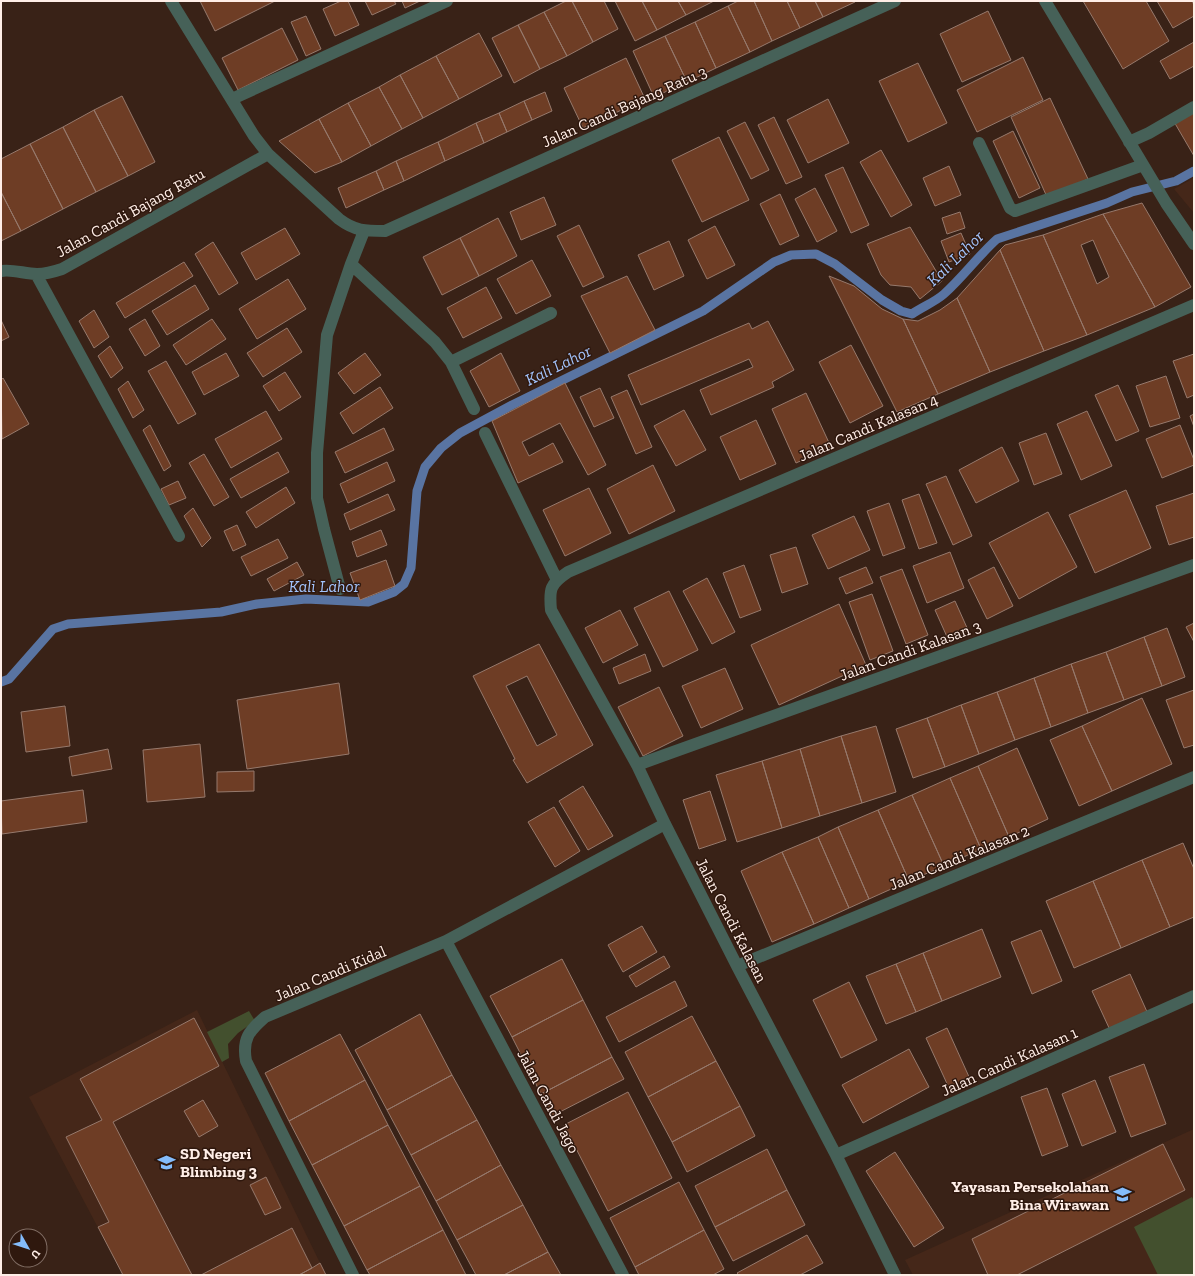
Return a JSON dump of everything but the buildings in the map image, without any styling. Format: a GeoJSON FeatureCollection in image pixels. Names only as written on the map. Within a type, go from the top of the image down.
{"type":"FeatureCollection","features":[{"type":"Feature","properties":{"kind":"street"},"geometry":{"type":"LineString","coordinates":[[171,1],[254,136],[268,154],[339,219],[346,224],[364,231],[327,335],[317,454],[317,498],[340,589]]}},
{"type":"Feature","properties":{"kind":"street"},"geometry":{"type":"LineString","coordinates":[[232,99],[447,1]]}},
{"type":"Feature","properties":{"kind":"street","name":"Jalan Candi Bajang Ratu 3"},"geometry":{"type":"LineString","coordinates":[[364,231],[385,231],[895,1]]}},
{"type":"Feature","properties":{"kind":"street"},"geometry":{"type":"LineString","coordinates":[[1045,1],[1128,142],[1166,203],[1194,244]]}},
{"type":"Feature","properties":{"kind":"street"},"geometry":{"type":"LineString","coordinates":[[1128,142],[1149,133],[1194,108]]}},
{"type":"Feature","properties":{"kind":"street"},"geometry":{"type":"LineString","coordinates":[[979,143],[1010,208],[1015,211],[1143,165]]}},
{"type":"Feature","properties":{"kind":"street","name":"Jalan Candi Bajang Ratu"},"geometry":{"type":"LineString","coordinates":[[1,270],[48,274],[62,269],[268,154]]}},
{"type":"Feature","properties":{"kind":"street"},"geometry":{"type":"LineString","coordinates":[[351,264],[435,342],[451,362],[474,409]]}},
{"type":"Feature","properties":{"kind":"street"},"geometry":{"type":"LineString","coordinates":[[36,274],[179,536]]}},
{"type":"Feature","properties":{"kind":"street","name":"Jalan Candi Kalasan 4"},"geometry":{"type":"LineString","coordinates":[[557,580],[575,569],[1194,305]]}},
{"type":"Feature","properties":{"kind":"street"},"geometry":{"type":"LineString","coordinates":[[451,362],[551,313]]}},
{"type":"Feature","properties":{"kind":"street"},"geometry":{"type":"LineString","coordinates":[[485,433],[557,580]]}},
{"type":"Feature","properties":{"kind":"street","name":"Jalan Candi Kalasan 3"},"geometry":{"type":"LineString","coordinates":[[637,765],[1194,565]]}},
{"type":"Feature","properties":{"kind":"street","name":"Jalan Candi Kalasan"},"geometry":{"type":"LineString","coordinates":[[557,580],[549,592],[551,610],[637,765],[665,824],[737,966],[836,1155],[895,1275]]}},
{"type":"Feature","properties":{"kind":"street","name":"Jalan Candi Kalasan 2"},"geometry":{"type":"LineString","coordinates":[[737,966],[1194,777]]}},
{"type":"Feature","properties":{"kind":"street","name":"Jalan Candi Kidal"},"geometry":{"type":"LineString","coordinates":[[353,1275],[246,1061],[245,1053],[248,1035],[265,1017],[446,941],[665,824]]}},
{"type":"Feature","properties":{"kind":"street","name":"Jalan Candi Jago"},"geometry":{"type":"LineString","coordinates":[[446,941],[623,1275]]}},
{"type":"Feature","properties":{"kind":"street","name":"Jalan Candi Kalasan 1"},"geometry":{"type":"LineString","coordinates":[[836,1155],[1194,996]]}},
{"type":"Feature","properties":{"kind":"shaded area"},"geometry":{"type":"Polygon","coordinates":[[[1194,178],[1194,213],[1174,189],[1194,178]]]}},
{"type":"Feature","properties":{"kind":"shaded area","name":"SD Negeri Blimbing 3"},"geometry":{"type":"Polygon","coordinates":[[[197,1010],[320,1263],[298,1275],[123,1275],[29,1097],[197,1010]]]}},
{"type":"Feature","properties":{"kind":"shaded area","name":"Yayasan Persekolahan Bina Wirawan"},"geometry":{"type":"Polygon","coordinates":[[[1194,1129],[1194,1275],[913,1275],[905,1260],[1194,1129]]]}},
{"type":"Feature","properties":{"kind":"green space"},"geometry":{"type":"Polygon","coordinates":[[[249,1011],[255,1021],[238,1033],[228,1044],[229,1058],[222,1062],[207,1032],[249,1011]]]}},
{"type":"Feature","properties":{"kind":"green space"},"geometry":{"type":"Polygon","coordinates":[[[1192,1197],[1194,1201],[1194,1275],[1158,1275],[1134,1227],[1192,1197]]]}},
{"type":"Feature","properties":{"kind":"waterway","name":"Kali Lahor"},"geometry":{"type":"LineString","coordinates":[[1,682],[9,679],[53,629],[68,624],[221,612],[257,604],[306,599],[368,602],[394,592],[404,584],[411,568],[417,491],[425,467],[441,448],[460,433],[512,405],[703,311],[774,262],[791,255],[816,254],[835,264],[882,300],[901,311],[912,314],[937,300],[944,294],[997,239],[1107,203],[1132,192],[1176,181],[1194,171]]}},
{"type":"Feature","properties":{"kind":"place","name":"SD Negeri Blimbing 3"},"geometry":{"type":"Point","coordinates":[167,1162]}},
{"type":"Feature","properties":{"kind":"place","name":"Yayasan Persekolahan Bina Wirawan"},"geometry":{"type":"Point","coordinates":[1122,1195]}}]}
